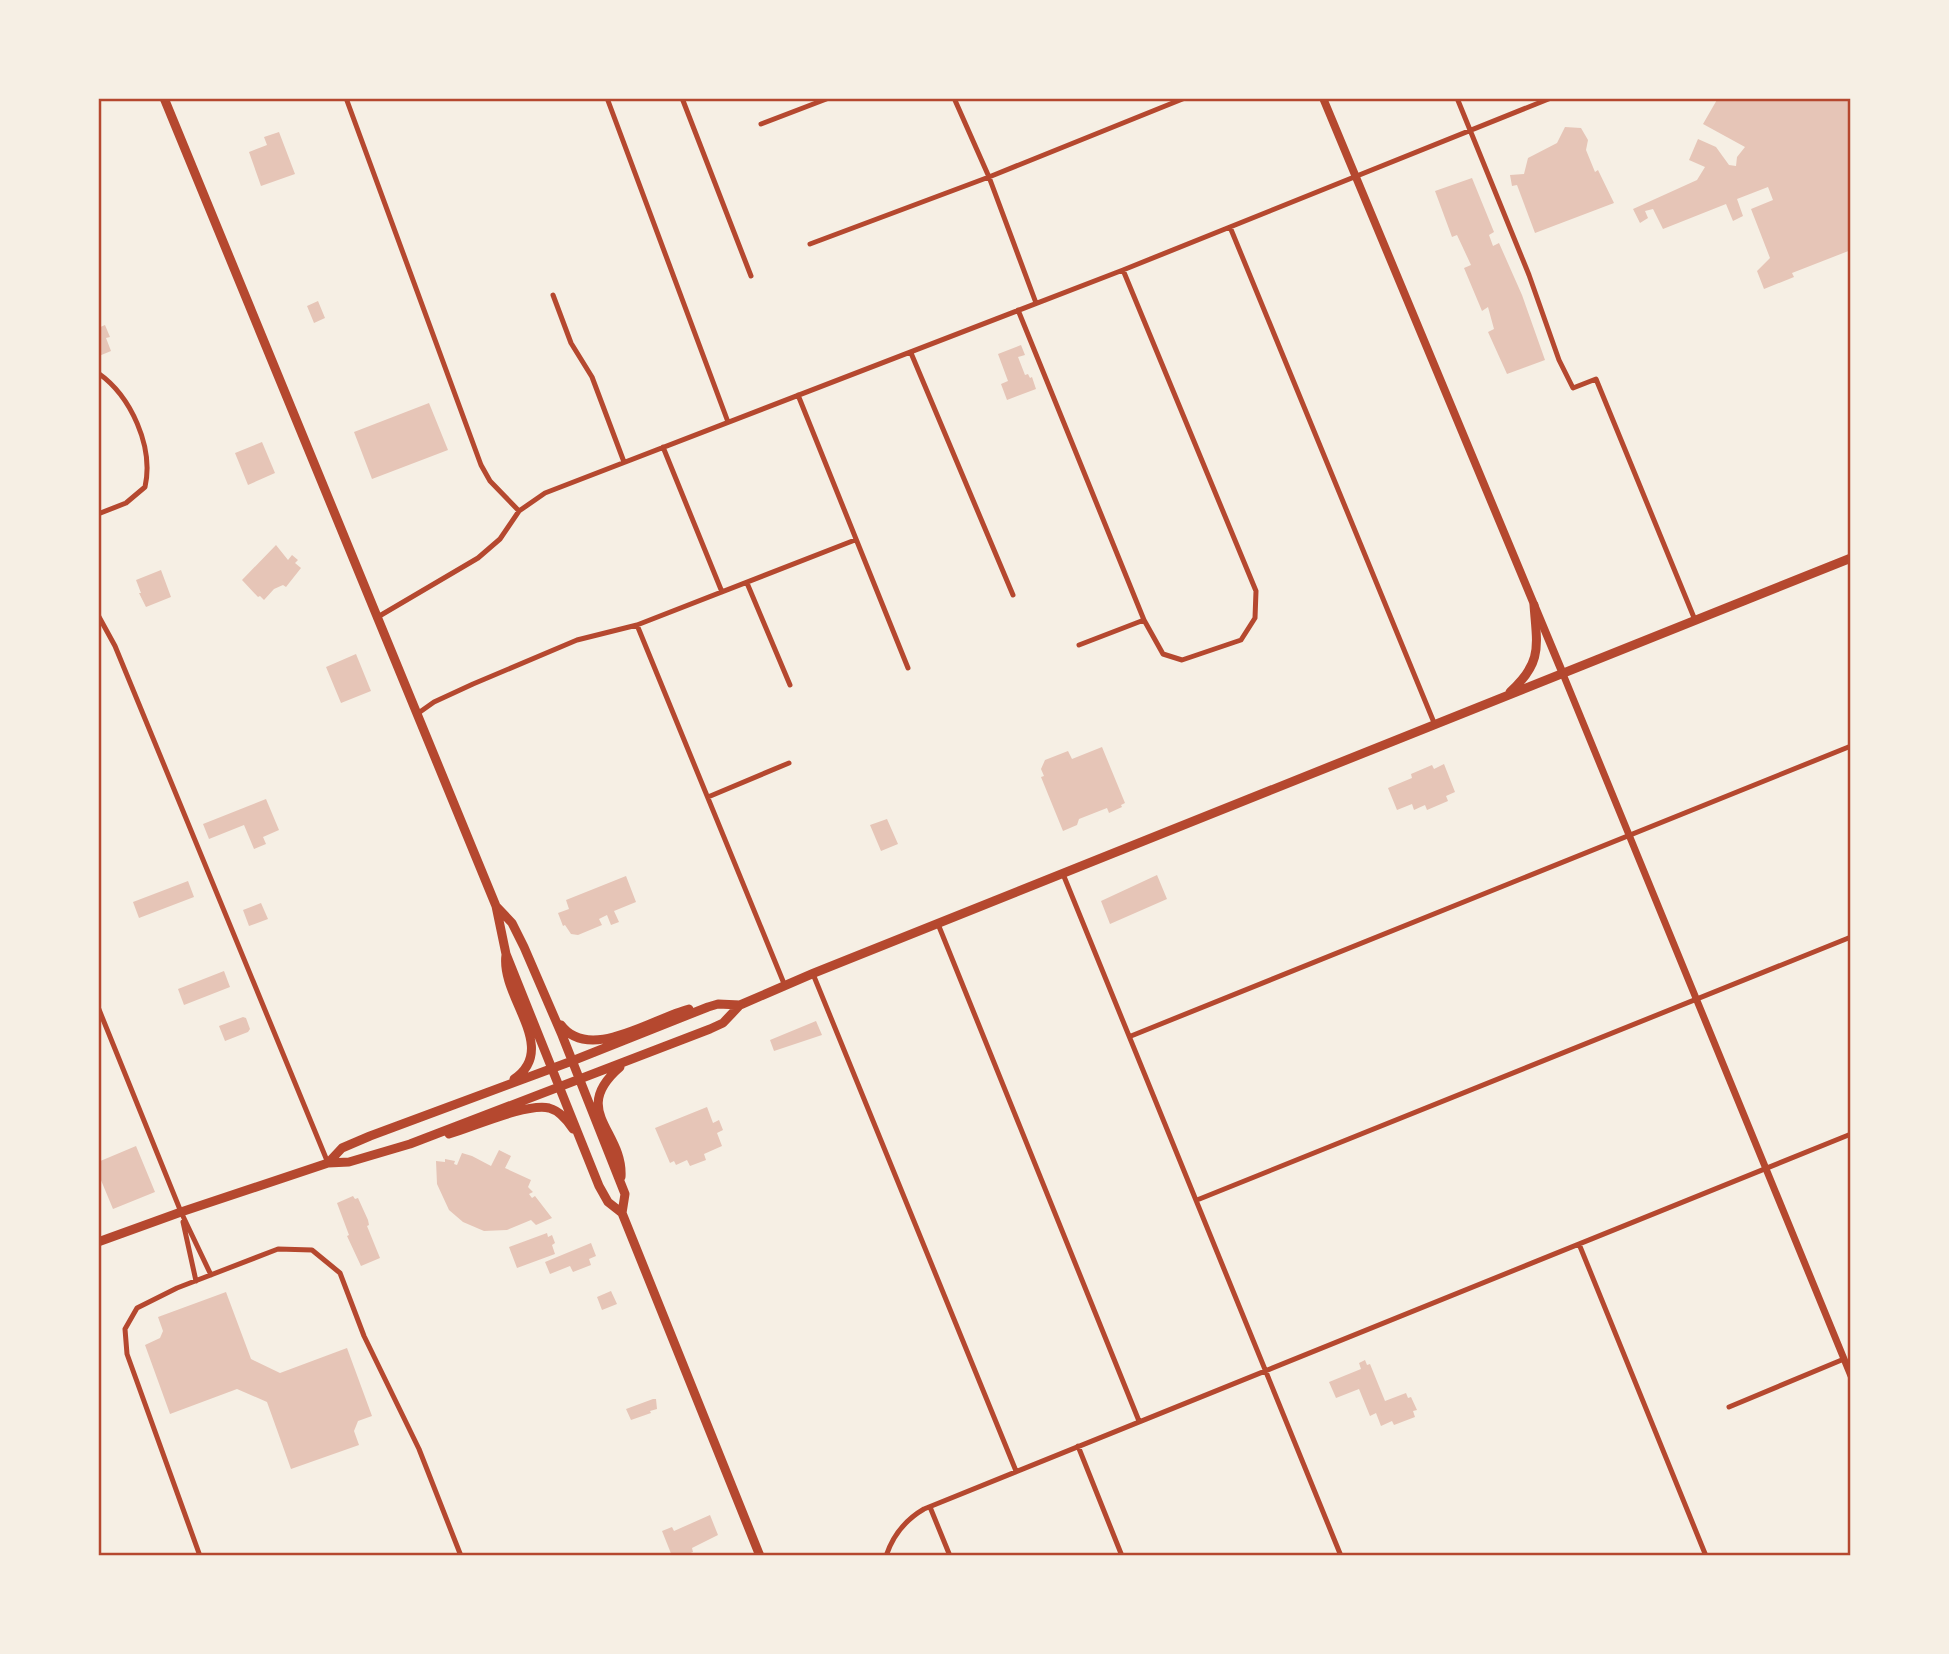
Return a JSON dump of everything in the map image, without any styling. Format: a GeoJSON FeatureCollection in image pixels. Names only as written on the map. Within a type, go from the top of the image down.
{"type":"FeatureCollection","features":[{"type":"Feature","properties":{"kind":"main road"},"geometry":{"type":"LineString","coordinates":[[164,98],[496,906],[506,954],[581,1141],[608,1202],[622,1213],[760,1556]]}},
{"type":"Feature","properties":{"kind":"main road"},"geometry":{"type":"LineString","coordinates":[[1323,98],[1563,674]]}},
{"type":"Feature","properties":{"kind":"main road"},"geometry":{"type":"LineString","coordinates":[[410,1144],[710,1029],[723,1023],[740,1005],[813,974],[1851,558]]}},
{"type":"Feature","properties":{"kind":"main road"},"geometry":{"type":"LineString","coordinates":[[1503,698],[1532,668],[1536,645],[1534,605]]}},
{"type":"Feature","properties":{"kind":"main road"},"geometry":{"type":"LineString","coordinates":[[496,906],[512,923],[553,1014],[625,1194],[622,1213]]}},
{"type":"Feature","properties":{"kind":"main road"},"geometry":{"type":"LineString","coordinates":[[499,1088],[523,1073],[533,1055],[531,1041],[506,974],[506,954]]}},
{"type":"Feature","properties":{"kind":"main road"},"geometry":{"type":"LineString","coordinates":[[327,1163],[342,1148],[708,1007],[718,1004],[740,1005]]}},
{"type":"Feature","properties":{"kind":"main road"},"geometry":{"type":"LineString","coordinates":[[553,1014],[569,1035],[586,1042],[595,1042],[684,1010],[708,1007]]}},
{"type":"Feature","properties":{"kind":"main road"},"geometry":{"type":"LineString","coordinates":[[620,1182],[621,1169],[598,1101],[604,1083],[625,1062]]}},
{"type":"Feature","properties":{"kind":"main road"},"geometry":{"type":"LineString","coordinates":[[98,1242],[327,1163],[349,1162],[444,1136],[518,1111],[550,1108],[564,1117],[581,1141]]}},
{"type":"Feature","properties":{"kind":"street"},"geometry":{"type":"LineString","coordinates":[[346,98],[481,465],[490,481],[519,511]]}},
{"type":"Feature","properties":{"kind":"street"},"geometry":{"type":"LineString","coordinates":[[607,98],[728,422]]}},
{"type":"Feature","properties":{"kind":"street"},"geometry":{"type":"LineString","coordinates":[[681,98],[751,276]]}},
{"type":"Feature","properties":{"kind":"street"},"geometry":{"type":"LineString","coordinates":[[761,124],[829,98]]}},
{"type":"Feature","properties":{"kind":"street"},"geometry":{"type":"LineString","coordinates":[[954,98],[989,177],[1036,303]]}},
{"type":"Feature","properties":{"kind":"street"},"geometry":{"type":"LineString","coordinates":[[810,244],[989,177],[1185,98]]}},
{"type":"Feature","properties":{"kind":"street"},"geometry":{"type":"LineString","coordinates":[[1457,98],[1529,275],[1559,360],[1573,388],[1596,379],[1696,620]]}},
{"type":"Feature","properties":{"kind":"street"},"geometry":{"type":"LineString","coordinates":[[376,618],[481,556],[500,540],[519,511],[545,493],[1123,270],[1551,98]]}},
{"type":"Feature","properties":{"kind":"street"},"geometry":{"type":"LineString","coordinates":[[1230,227],[1436,725]]}},
{"type":"Feature","properties":{"kind":"street"},"geometry":{"type":"LineString","coordinates":[[1018,310],[1144,620],[1163,654],[1182,660],[1241,640],[1255,618],[1256,591],[1123,270]]}},
{"type":"Feature","properties":{"kind":"street"},"geometry":{"type":"LineString","coordinates":[[552,295],[571,343],[592,377],[624,462]]}},
{"type":"Feature","properties":{"kind":"street"},"geometry":{"type":"LineString","coordinates":[[911,353],[1013,595]]}},
{"type":"Feature","properties":{"kind":"street"},"geometry":{"type":"LineString","coordinates":[[98,373],[119,391],[141,435],[148,464],[145,487],[126,503],[98,514]]}},
{"type":"Feature","properties":{"kind":"street"},"geometry":{"type":"LineString","coordinates":[[797,396],[908,668]]}},
{"type":"Feature","properties":{"kind":"street"},"geometry":{"type":"LineString","coordinates":[[663,447],[722,592]]}},
{"type":"Feature","properties":{"kind":"street"},"geometry":{"type":"LineString","coordinates":[[417,714],[434,702],[577,640],[637,625],[855,540]]}},
{"type":"Feature","properties":{"kind":"street"},"geometry":{"type":"LineString","coordinates":[[747,583],[790,685]]}},
{"type":"Feature","properties":{"kind":"street"},"geometry":{"type":"LineString","coordinates":[[98,615],[114,645],[327,1163]]}},
{"type":"Feature","properties":{"kind":"street"},"geometry":{"type":"LineString","coordinates":[[1079,645],[1144,620]]}},
{"type":"Feature","properties":{"kind":"street"},"geometry":{"type":"LineString","coordinates":[[637,625],[785,986]]}},
{"type":"Feature","properties":{"kind":"street"},"geometry":{"type":"LineString","coordinates":[[1563,674],[1851,1376]]}},
{"type":"Feature","properties":{"kind":"street"},"geometry":{"type":"LineString","coordinates":[[1130,1036],[1851,746]]}},
{"type":"Feature","properties":{"kind":"street"},"geometry":{"type":"LineString","coordinates":[[708,797],[789,763]]}},
{"type":"Feature","properties":{"kind":"street"},"geometry":{"type":"LineString","coordinates":[[1063,874],[1341,1556]]}},
{"type":"Feature","properties":{"kind":"street"},"geometry":{"type":"LineString","coordinates":[[939,924],[1139,1421]]}},
{"type":"Feature","properties":{"kind":"street"},"geometry":{"type":"LineString","coordinates":[[1197,1200],[1851,937]]}},
{"type":"Feature","properties":{"kind":"street"},"geometry":{"type":"LineString","coordinates":[[813,974],[1016,1471]]}},
{"type":"Feature","properties":{"kind":"street"},"geometry":{"type":"LineString","coordinates":[[98,1007],[181,1212],[211,1275]]}},
{"type":"Feature","properties":{"kind":"street"},"geometry":{"type":"LineString","coordinates":[[886,1556],[895,1536],[906,1522],[930,1507],[1851,1134]]}},
{"type":"Feature","properties":{"kind":"street"},"geometry":{"type":"LineString","coordinates":[[181,1212],[196,1281]]}},
{"type":"Feature","properties":{"kind":"street"},"geometry":{"type":"LineString","coordinates":[[1579,1244],[1706,1556]]}},
{"type":"Feature","properties":{"kind":"street"},"geometry":{"type":"LineString","coordinates":[[200,1556],[127,1354],[125,1329],[137,1308],[196,1281],[278,1249],[313,1250],[340,1273],[364,1336],[419,1449],[461,1556]]}},
{"type":"Feature","properties":{"kind":"street"},"geometry":{"type":"LineString","coordinates":[[1729,1407],[1844,1359]]}},
{"type":"Feature","properties":{"kind":"street"},"geometry":{"type":"LineString","coordinates":[[1078,1446],[1122,1556]]}},
{"type":"Feature","properties":{"kind":"street"},"geometry":{"type":"LineString","coordinates":[[930,1507],[950,1556]]}},
{"type":"Feature","properties":{"kind":"building"},"geometry":{"type":"Polygon","coordinates":[[[1718,98],[1851,98],[1851,250],[1792,273],[1794,277],[1764,289],[1757,271],[1770,258],[1751,209],[1773,200],[1768,187],[1737,199],[1743,216],[1733,221],[1726,204],[1663,229],[1653,209],[1645,211],[1648,218],[1640,223],[1633,209],[1697,180],[1705,167],[1689,160],[1698,139],[1716,147],[1729,165],[1736,166],[1737,157],[1745,147],[1703,124],[1718,98]]]}},
{"type":"Feature","properties":{"kind":"building"},"geometry":{"type":"Polygon","coordinates":[[[1565,127],[1581,128],[1588,140],[1586,150],[1595,172],[1598,170],[1614,203],[1535,233],[1517,185],[1512,186],[1510,175],[1524,174],[1528,158],[1557,143],[1565,127]]]}},
{"type":"Feature","properties":{"kind":"building"},"geometry":{"type":"Polygon","coordinates":[[[279,132],[295,174],[261,186],[249,152],[267,145],[264,137],[279,132]]]}},
{"type":"Feature","properties":{"kind":"building"},"geometry":{"type":"Polygon","coordinates":[[[1472,178],[1494,232],[1489,235],[1493,246],[1499,243],[1522,295],[1545,360],[1507,374],[1488,332],[1494,329],[1488,307],[1482,311],[1464,268],[1471,265],[1457,235],[1452,237],[1435,191],[1472,178]]]}},
{"type":"Feature","properties":{"kind":"building"},"geometry":{"type":"Polygon","coordinates":[[[318,301],[325,318],[314,323],[307,306],[318,301]]]}},
{"type":"Feature","properties":{"kind":"building"},"geometry":{"type":"Polygon","coordinates":[[[105,325],[110,337],[106,338],[111,351],[99,356],[98,328],[105,325]]]}},
{"type":"Feature","properties":{"kind":"building"},"geometry":{"type":"Polygon","coordinates":[[[1021,345],[1025,355],[1018,357],[1025,375],[1032,377],[1036,389],[1007,400],[1001,384],[1008,381],[998,354],[1021,345]]]}},
{"type":"Feature","properties":{"kind":"building"},"geometry":{"type":"Polygon","coordinates":[[[429,403],[448,450],[372,479],[354,432],[429,403]]]}},
{"type":"Feature","properties":{"kind":"building"},"geometry":{"type":"Polygon","coordinates":[[[262,442],[275,473],[248,485],[235,453],[262,442]]]}},
{"type":"Feature","properties":{"kind":"building"},"geometry":{"type":"Polygon","coordinates":[[[276,545],[288,560],[292,555],[298,560],[295,563],[301,568],[286,587],[283,585],[274,589],[264,600],[242,580],[276,545]]]}},
{"type":"Feature","properties":{"kind":"building"},"geometry":{"type":"Polygon","coordinates":[[[161,570],[171,597],[146,607],[136,580],[161,570]]]}},
{"type":"Feature","properties":{"kind":"building"},"geometry":{"type":"Polygon","coordinates":[[[356,654],[371,691],[341,703],[326,667],[356,654]]]}},
{"type":"Feature","properties":{"kind":"building"},"geometry":{"type":"Polygon","coordinates":[[[1102,747],[1125,803],[1109,813],[1107,808],[1079,819],[1077,825],[1063,831],[1041,777],[1044,776],[1041,769],[1045,760],[1068,751],[1072,759],[1102,747]]]}},
{"type":"Feature","properties":{"kind":"building"},"geometry":{"type":"Polygon","coordinates":[[[1444,764],[1455,792],[1446,796],[1448,801],[1427,810],[1425,805],[1414,810],[1412,804],[1397,810],[1388,788],[1412,778],[1411,774],[1432,765],[1434,769],[1444,764]]]}},
{"type":"Feature","properties":{"kind":"building"},"geometry":{"type":"Polygon","coordinates":[[[266,799],[279,830],[263,837],[266,844],[254,849],[244,825],[209,839],[203,824],[266,799]]]}},
{"type":"Feature","properties":{"kind":"building"},"geometry":{"type":"Polygon","coordinates":[[[887,819],[898,844],[881,851],[870,825],[887,819]]]}},
{"type":"Feature","properties":{"kind":"building"},"geometry":{"type":"Polygon","coordinates":[[[1157,875],[1167,899],[1110,924],[1101,901],[1157,875]]]}},
{"type":"Feature","properties":{"kind":"building"},"geometry":{"type":"Polygon","coordinates":[[[626,876],[636,902],[614,911],[619,922],[611,925],[607,915],[599,919],[602,925],[578,935],[571,934],[565,925],[563,926],[558,913],[569,909],[566,900],[626,876]]]}},
{"type":"Feature","properties":{"kind":"building"},"geometry":{"type":"Polygon","coordinates":[[[188,881],[194,897],[139,918],[133,902],[188,881]]]}},
{"type":"Feature","properties":{"kind":"building"},"geometry":{"type":"Polygon","coordinates":[[[261,903],[268,919],[249,926],[243,910],[261,903]]]}},
{"type":"Feature","properties":{"kind":"building"},"geometry":{"type":"Polygon","coordinates":[[[224,971],[230,987],[184,1005],[178,989],[224,971]]]}},
{"type":"Feature","properties":{"kind":"building"},"geometry":{"type":"Polygon","coordinates":[[[243,1017],[250,1029],[248,1032],[225,1041],[219,1026],[243,1017]]]}},
{"type":"Feature","properties":{"kind":"building"},"geometry":{"type":"Polygon","coordinates":[[[816,1021],[822,1035],[774,1051],[770,1040],[816,1021]]]}},
{"type":"Feature","properties":{"kind":"building"},"geometry":{"type":"Polygon","coordinates":[[[707,1107],[713,1123],[719,1120],[723,1130],[717,1133],[722,1146],[704,1154],[706,1160],[690,1166],[687,1160],[676,1165],[674,1161],[670,1163],[655,1128],[707,1107]]]}},
{"type":"Feature","properties":{"kind":"building"},"geometry":{"type":"Polygon","coordinates":[[[136,1146],[155,1192],[113,1209],[98,1173],[98,1162],[136,1146]]]}},
{"type":"Feature","properties":{"kind":"building"},"geometry":{"type":"Polygon","coordinates":[[[499,1150],[511,1156],[505,1168],[531,1180],[528,1187],[533,1192],[529,1194],[532,1198],[535,1196],[552,1218],[536,1225],[531,1220],[507,1230],[484,1231],[463,1222],[449,1210],[437,1184],[436,1161],[445,1162],[445,1159],[455,1161],[454,1164],[457,1165],[462,1153],[491,1166],[499,1150]]]}},
{"type":"Feature","properties":{"kind":"building"},"geometry":{"type":"Polygon","coordinates":[[[353,1196],[358,1198],[368,1220],[367,1226],[380,1258],[361,1266],[347,1236],[349,1235],[337,1203],[353,1196]]]}},
{"type":"Feature","properties":{"kind":"building"},"geometry":{"type":"Polygon","coordinates":[[[547,1233],[548,1237],[552,1235],[555,1254],[517,1268],[509,1247],[547,1233]]]}},
{"type":"Feature","properties":{"kind":"building"},"geometry":{"type":"Polygon","coordinates":[[[591,1243],[596,1256],[589,1259],[591,1265],[573,1272],[570,1266],[550,1274],[545,1262],[591,1243]]]}},
{"type":"Feature","properties":{"kind":"building"},"geometry":{"type":"Polygon","coordinates":[[[611,1291],[617,1304],[602,1310],[597,1297],[611,1291]]]}},
{"type":"Feature","properties":{"kind":"building"},"geometry":{"type":"Polygon","coordinates":[[[226,1292],[251,1359],[280,1373],[347,1348],[372,1416],[358,1421],[354,1431],[359,1445],[291,1469],[267,1402],[237,1389],[170,1414],[145,1345],[160,1338],[163,1331],[158,1317],[226,1292]]]}},
{"type":"Feature","properties":{"kind":"building"},"geometry":{"type":"Polygon","coordinates":[[[1365,1360],[1367,1365],[1370,1364],[1385,1401],[1406,1393],[1417,1410],[1413,1411],[1415,1417],[1394,1425],[1392,1421],[1381,1426],[1376,1413],[1370,1416],[1359,1389],[1336,1398],[1329,1382],[1361,1369],[1359,1363],[1365,1360]]]}},
{"type":"Feature","properties":{"kind":"building"},"geometry":{"type":"Polygon","coordinates":[[[656,1399],[657,1409],[631,1420],[626,1409],[656,1399]]]}},
{"type":"Feature","properties":{"kind":"building"},"geometry":{"type":"Polygon","coordinates":[[[710,1515],[718,1535],[692,1548],[693,1552],[672,1556],[662,1531],[672,1527],[674,1531],[710,1515]]]}}]}
